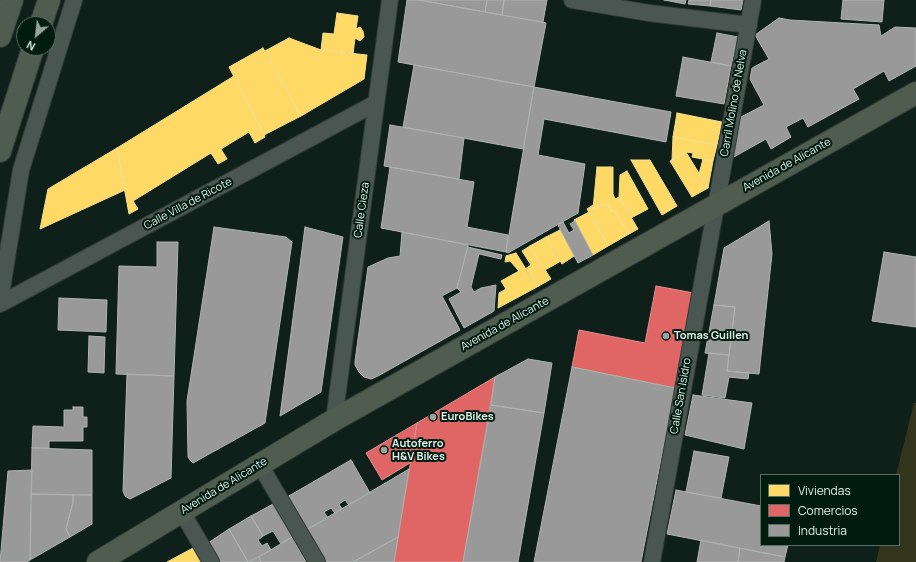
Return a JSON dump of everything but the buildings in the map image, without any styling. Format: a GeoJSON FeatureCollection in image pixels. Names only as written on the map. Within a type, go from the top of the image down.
{"type":"FeatureCollection","features":[{"type":"Feature","properties":{"kind":"main road"},"geometry":{"type":"LineString","coordinates":[[0,36],[12,0]]}},
{"type":"Feature","properties":{"kind":"main road"},"geometry":{"type":"LineString","coordinates":[[44,16],[49,0]]}},
{"type":"Feature","properties":{"kind":"main road"},"geometry":{"type":"LineString","coordinates":[[0,151],[30,56]]}},
{"type":"Feature","properties":{"kind":"main road","name":"Avenida de Alicante"},"geometry":{"type":"LineString","coordinates":[[98,562],[334,420],[916,93]]}},
{"type":"Feature","properties":{"kind":"street"},"geometry":{"type":"LineString","coordinates":[[0,302],[21,170],[74,0]]}},
{"type":"Feature","properties":{"kind":"street","name":"Calle Cieza"},"geometry":{"type":"LineString","coordinates":[[334,420],[390,0]]}},
{"type":"Feature","properties":{"kind":"street"},"geometry":{"type":"LineString","coordinates":[[572,0],[650,6],[749,25]]}},
{"type":"Feature","properties":{"kind":"street","name":"Carril Molino de Nelva"},"geometry":{"type":"LineString","coordinates":[[715,206],[753,0]]}},
{"type":"Feature","properties":{"kind":"street","name":"Calle Villa de Ricote"},"geometry":{"type":"LineString","coordinates":[[0,302],[376,104]]}},
{"type":"Feature","properties":{"kind":"street","name":"Calle San Isidro"},"geometry":{"type":"LineString","coordinates":[[652,562],[715,206]]}},
{"type":"Feature","properties":{"kind":"street"},"geometry":{"type":"LineString","coordinates":[[260,465],[317,562]]}},
{"type":"Feature","properties":{"kind":"street"},"geometry":{"type":"LineString","coordinates":[[182,512],[210,562]]}},
{"type":"Feature","properties":{"kind":"green space"},"geometry":{"type":"Polygon","coordinates":[[[914,403],[916,403],[916,562],[876,562],[880,546],[900,546],[900,474],[896,474],[914,403]]]}},
{"type":"Feature","properties":{"kind":"place","name":"Tomas Guillen"},"geometry":{"type":"Point","coordinates":[666,336]}},
{"type":"Feature","properties":{"kind":"place","name":"EuroBikes"},"geometry":{"type":"Point","coordinates":[433,417]}},
{"type":"Feature","properties":{"kind":"place","name":"Autoferro H&V Bikes"},"geometry":{"type":"Point","coordinates":[384,450]}}]}
